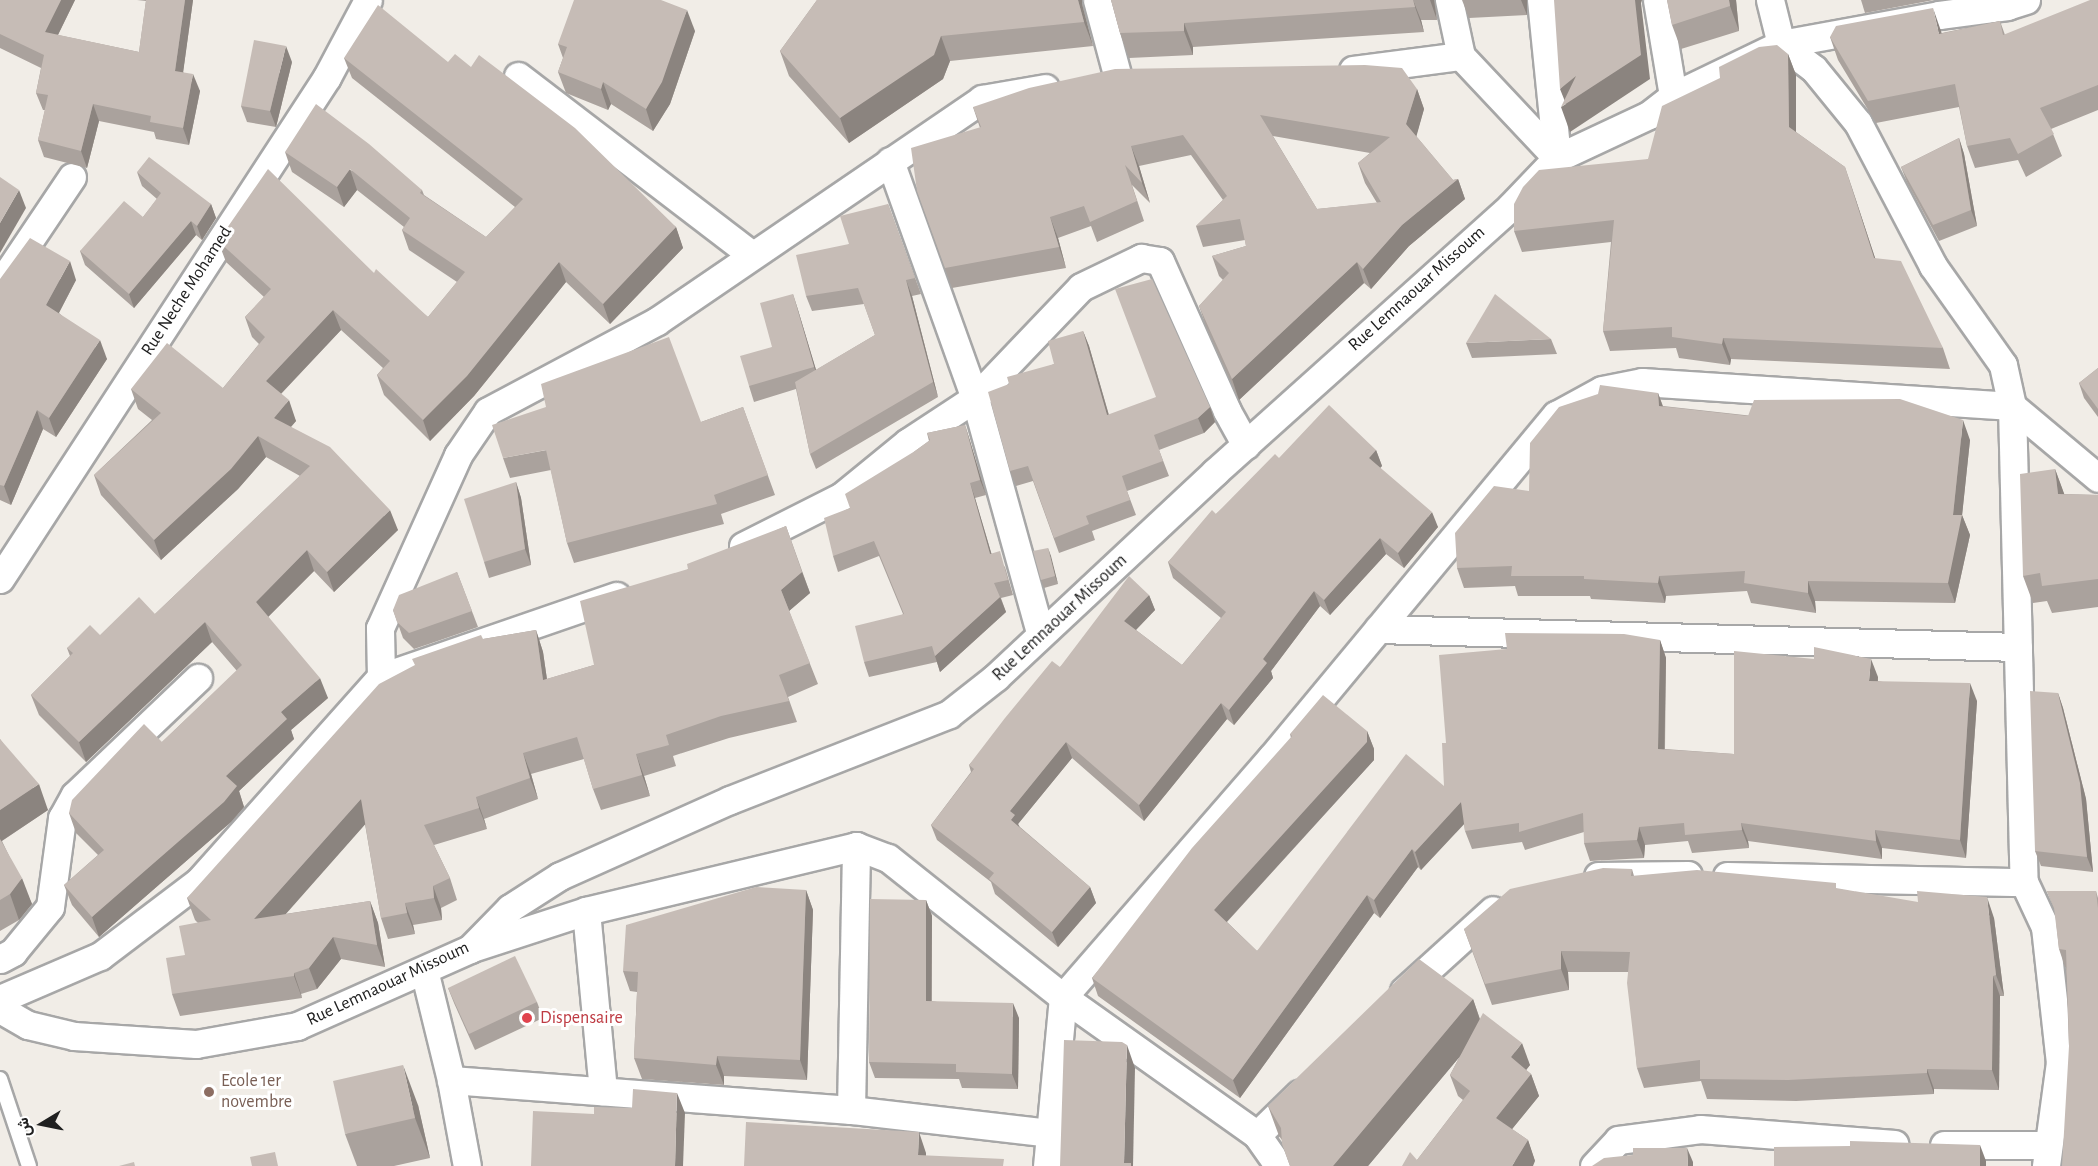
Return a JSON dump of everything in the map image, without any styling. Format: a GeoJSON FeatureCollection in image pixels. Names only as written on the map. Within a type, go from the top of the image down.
{"type":"FeatureCollection","features":[{"type":"Feature","properties":{"kind":"street","name":"Rue Neche Mohamed"},"geometry":{"type":"LineString","coordinates":[[0,579],[327,77],[368,0]]}},
{"type":"Feature","properties":{"kind":"street"},"geometry":{"type":"LineString","coordinates":[[381,677],[380,628],[458,455],[488,411],[657,321],[751,254],[982,99],[1106,77],[1097,0]]}},
{"type":"Feature","properties":{"kind":"street"},"geometry":{"type":"LineString","coordinates":[[1449,0],[1461,56],[1557,158]]}},
{"type":"Feature","properties":{"kind":"street"},"geometry":{"type":"LineString","coordinates":[[1541,0],[1557,158]]}},
{"type":"Feature","properties":{"kind":"street"},"geometry":{"type":"LineString","coordinates":[[1657,0],[1673,96]]}},
{"type":"Feature","properties":{"kind":"street"},"geometry":{"type":"LineString","coordinates":[[1594,1166],[1618,1140],[1700,1129],[2047,1155],[2060,1062],[2045,927],[2024,882],[2012,406],[2003,365],[1933,266],[1858,123],[1814,69],[1781,44],[1770,0]]}},
{"type":"Feature","properties":{"kind":"street","name":"Rue Lemnaouar Missoum"},"geometry":{"type":"LineString","coordinates":[[0,1009],[28,1025],[74,1036],[196,1044],[297,1026],[470,949],[510,908],[560,876],[730,800],[949,714],[996,677],[1040,633],[1469,240],[1510,207],[1557,158],[1649,115],[1673,96],[1781,44],[2014,2]]}},
{"type":"Feature","properties":{"kind":"street"},"geometry":{"type":"LineString","coordinates":[[1325,70],[1370,70],[1461,56]]}},
{"type":"Feature","properties":{"kind":"street"},"geometry":{"type":"LineString","coordinates":[[518,76],[751,254]]}},
{"type":"Feature","properties":{"kind":"street"},"geometry":{"type":"LineString","coordinates":[[890,161],[975,398],[1040,633]]}},
{"type":"Feature","properties":{"kind":"street"},"geometry":{"type":"LineString","coordinates":[[0,284],[72,177]]}},
{"type":"Feature","properties":{"kind":"street"},"geometry":{"type":"LineString","coordinates":[[721,557],[842,496],[908,442],[975,398],[1081,286],[1141,258],[1160,261],[1227,411],[1246,445]]}},
{"type":"Feature","properties":{"kind":"street"},"geometry":{"type":"LineString","coordinates":[[1047,1166],[1063,997],[1378,629],[1556,415],[1602,390],[1642,382],[2012,406],[2098,478]]}},
{"type":"Feature","properties":{"kind":"street"},"geometry":{"type":"LineString","coordinates":[[0,999],[100,956],[200,881],[381,677],[646,586]]}},
{"type":"Feature","properties":{"kind":"street"},"geometry":{"type":"LineString","coordinates":[[1378,629],[2018,647]]}},
{"type":"Feature","properties":{"kind":"street"},"geometry":{"type":"LineString","coordinates":[[0,959],[13,952],[50,907],[62,818],[75,795],[198,678]]}},
{"type":"Feature","properties":{"kind":"street"},"geometry":{"type":"LineString","coordinates":[[850,1110],[856,846]]}},
{"type":"Feature","properties":{"kind":"street"},"geometry":{"type":"LineString","coordinates":[[470,949],[586,912],[856,846],[888,858],[1063,997],[1257,1135],[1279,1166]]}},
{"type":"Feature","properties":{"kind":"street"},"geometry":{"type":"LineString","coordinates":[[1576,880],[1609,873],[2024,882]]}},
{"type":"Feature","properties":{"kind":"street"},"geometry":{"type":"LineString","coordinates":[[1384,1011],[1510,895]]}},
{"type":"Feature","properties":{"kind":"street"},"geometry":{"type":"LineString","coordinates":[[586,912],[603,1091]]}},
{"type":"Feature","properties":{"kind":"street"},"geometry":{"type":"LineString","coordinates":[[424,970],[451,1080],[467,1166]]}},
{"type":"Feature","properties":{"kind":"street"},"geometry":{"type":"LineString","coordinates":[[1257,1135],[1317,1077]]}},
{"type":"Feature","properties":{"kind":"street"},"geometry":{"type":"LineString","coordinates":[[451,1080],[850,1110],[1049,1133]]}},
{"type":"Feature","properties":{"kind":"lane"},"geometry":{"type":"LineString","coordinates":[[0,1079],[29,1166]]}},
{"type":"Feature","properties":{"kind":"building"},"geometry":{"type":"Polygon","coordinates":[[[0,0],[61,0],[45,32],[139,52],[146,0],[185,0],[175,71],[193,74],[183,128],[150,122],[151,116],[93,104],[81,151],[38,140],[48,95],[36,93],[44,55],[0,34],[0,0]]]}},
{"type":"Feature","properties":{"kind":"building"},"geometry":{"type":"Polygon","coordinates":[[[574,0],[661,0],[687,10],[662,82],[646,109],[603,82],[601,89],[558,72],[567,47],[558,44],[574,0]]]}},
{"type":"Feature","properties":{"kind":"building"},"geometry":{"type":"Polygon","coordinates":[[[817,0],[1078,0],[1084,22],[941,36],[934,55],[840,118],[780,51],[817,0]]]}},
{"type":"Feature","properties":{"kind":"building"},"geometry":{"type":"Polygon","coordinates":[[[1111,0],[1413,0],[1415,7],[1184,23],[1184,31],[1120,33],[1111,0]]]}},
{"type":"Feature","properties":{"kind":"building"},"geometry":{"type":"Polygon","coordinates":[[[1554,0],[1635,0],[1641,55],[1561,107],[1576,76],[1560,89],[1554,0]]]}},
{"type":"Feature","properties":{"kind":"building"},"geometry":{"type":"Polygon","coordinates":[[[1667,0],[1729,0],[1730,6],[1672,25],[1667,0]]]}},
{"type":"Feature","properties":{"kind":"building"},"geometry":{"type":"Polygon","coordinates":[[[2090,0],[2098,0],[2098,85],[2040,108],[2054,134],[2018,154],[2010,138],[1967,146],[1955,84],[1868,101],[1830,37],[1836,26],[1933,8],[1939,34],[2000,21],[2003,35],[2090,0]]]}},
{"type":"Feature","properties":{"kind":"building"},"geometry":{"type":"Polygon","coordinates":[[[378,5],[448,62],[455,54],[471,67],[479,55],[575,128],[676,227],[603,304],[559,262],[467,376],[423,420],[377,375],[390,361],[333,310],[266,381],[289,400],[274,418],[330,447],[390,510],[327,572],[307,550],[256,602],[320,678],[281,712],[287,719],[226,776],[237,786],[224,802],[92,917],[64,885],[104,850],[69,813],[72,800],[144,724],[162,742],[242,665],[205,622],[79,742],[31,695],[73,653],[67,648],[90,625],[100,635],[139,597],[155,614],[310,466],[258,436],[231,469],[154,540],[94,475],[161,413],[131,389],[167,343],[223,388],[265,337],[245,317],[271,289],[218,241],[268,169],[374,273],[376,269],[428,317],[465,272],[402,230],[410,218],[350,169],[337,187],[285,152],[316,104],[369,144],[422,190],[420,193],[486,237],[523,199],[344,58],[378,5]]]}},
{"type":"Feature","properties":{"kind":"building"},"geometry":{"type":"Polygon","coordinates":[[[254,40],[286,46],[270,111],[241,106],[254,40]]]}},
{"type":"Feature","properties":{"kind":"building"},"geometry":{"type":"Polygon","coordinates":[[[1777,45],[1788,54],[1789,127],[1845,167],[1874,258],[1901,261],[1943,348],[1723,338],[1722,344],[1672,337],[1672,327],[1603,331],[1614,220],[1514,231],[1514,204],[1523,187],[1539,170],[1648,159],[1662,106],[1720,78],[1719,67],[1759,47],[1777,45]]]}},
{"type":"Feature","properties":{"kind":"building"},"geometry":{"type":"Polygon","coordinates":[[[1365,65],[1402,68],[1417,89],[1406,124],[1453,180],[1458,179],[1402,225],[1363,269],[1357,262],[1232,379],[1199,306],[1229,273],[1212,256],[1246,246],[1240,219],[1196,226],[1227,196],[1183,135],[1131,146],[1142,183],[1125,165],[1137,201],[1090,222],[1084,206],[1050,217],[1059,247],[945,268],[917,191],[911,148],[981,127],[973,107],[1029,88],[1115,69],[1365,65]],[[1260,115],[1317,209],[1381,202],[1358,163],[1390,137],[1260,115]]]}},
{"type":"Feature","properties":{"kind":"building"},"geometry":{"type":"Polygon","coordinates":[[[1959,138],[1971,210],[1933,225],[1901,167],[1959,138]]]}},
{"type":"Feature","properties":{"kind":"building"},"geometry":{"type":"Polygon","coordinates":[[[149,157],[211,204],[197,226],[191,221],[129,294],[80,251],[124,201],[143,217],[161,193],[137,172],[149,157]]]}},
{"type":"Feature","properties":{"kind":"building"},"geometry":{"type":"Polygon","coordinates":[[[0,177],[19,190],[0,223],[0,177]]]}},
{"type":"Feature","properties":{"kind":"building"},"geometry":{"type":"Polygon","coordinates":[[[888,204],[915,278],[906,280],[933,382],[810,454],[795,382],[875,335],[858,288],[806,296],[796,255],[849,244],[840,216],[888,204]]]}},
{"type":"Feature","properties":{"kind":"building"},"geometry":{"type":"Polygon","coordinates":[[[30,238],[70,261],[46,305],[100,340],[49,418],[37,410],[4,486],[0,485],[0,279],[30,238]]]}},
{"type":"Feature","properties":{"kind":"building"},"geometry":{"type":"Polygon","coordinates":[[[1152,279],[1210,407],[1198,418],[1154,435],[1163,461],[1122,476],[1130,500],[1086,516],[1089,524],[1054,538],[1028,466],[1010,471],[988,392],[1009,384],[1007,377],[1054,364],[1048,341],[1083,331],[1107,415],[1156,397],[1115,289],[1152,279]]]}},
{"type":"Feature","properties":{"kind":"building"},"geometry":{"type":"Polygon","coordinates":[[[793,294],[814,367],[749,386],[740,356],[772,347],[760,303],[793,294]]]}},
{"type":"Feature","properties":{"kind":"building"},"geometry":{"type":"Polygon","coordinates":[[[1495,294],[1551,339],[1466,343],[1495,294]]]}},
{"type":"Feature","properties":{"kind":"building"},"geometry":{"type":"Polygon","coordinates":[[[669,337],[701,422],[743,407],[768,475],[714,495],[717,504],[567,543],[546,450],[503,458],[492,425],[546,407],[541,384],[669,337]]]}},
{"type":"Feature","properties":{"kind":"building"},"geometry":{"type":"Polygon","coordinates":[[[2098,368],[2098,409],[2079,383],[2098,368]]]}},
{"type":"Feature","properties":{"kind":"building"},"geometry":{"type":"Polygon","coordinates":[[[1600,385],[1658,393],[1659,406],[1748,416],[1754,400],[1900,399],[1963,420],[1953,515],[1962,515],[1948,583],[1808,581],[1808,593],[1744,583],[1745,571],[1659,576],[1658,583],[1584,579],[1584,576],[1511,576],[1512,566],[1457,568],[1455,533],[1494,486],[1529,491],[1530,443],[1559,407],[1598,394],[1600,385]]]}},
{"type":"Feature","properties":{"kind":"building"},"geometry":{"type":"Polygon","coordinates":[[[1329,405],[1376,450],[1369,458],[1432,512],[1398,553],[1380,538],[1324,600],[1314,591],[1263,659],[1267,663],[1229,710],[1221,703],[1139,805],[1066,742],[1010,811],[1015,815],[1011,820],[1090,887],[1052,932],[989,879],[994,873],[931,825],[974,769],[969,765],[1005,718],[1052,661],[1060,667],[1129,576],[1149,595],[1124,621],[1182,665],[1226,612],[1168,562],[1212,510],[1216,514],[1275,454],[1279,458],[1329,405]]]}},
{"type":"Feature","properties":{"kind":"building"},"geometry":{"type":"Polygon","coordinates":[[[965,425],[980,480],[970,483],[990,554],[1000,551],[1008,580],[994,583],[1000,597],[935,656],[932,646],[864,662],[855,626],[904,614],[874,541],[833,556],[824,518],[850,508],[845,494],[930,440],[927,433],[965,425]]]}},
{"type":"Feature","properties":{"kind":"building"},"geometry":{"type":"Polygon","coordinates":[[[2055,469],[2058,494],[2098,495],[2098,579],[2042,586],[2040,573],[2023,576],[2020,474],[2055,469]]]}},
{"type":"Feature","properties":{"kind":"building"},"geometry":{"type":"Polygon","coordinates":[[[516,482],[525,549],[484,562],[464,499],[516,482]]]}},
{"type":"Feature","properties":{"kind":"building"},"geometry":{"type":"Polygon","coordinates":[[[786,526],[802,572],[781,590],[810,663],[779,675],[789,701],[721,716],[666,735],[669,745],[636,754],[642,775],[593,789],[577,737],[523,753],[530,778],[476,797],[479,808],[424,825],[450,878],[433,886],[434,898],[405,903],[407,913],[381,918],[361,799],[254,919],[370,901],[377,945],[333,937],[309,968],[294,973],[294,976],[172,994],[166,958],[185,955],[179,926],[211,920],[187,898],[379,684],[415,665],[412,659],[481,635],[483,639],[536,630],[543,680],[594,665],[580,601],[688,569],[687,564],[786,526]]]}},
{"type":"Feature","properties":{"kind":"building"},"geometry":{"type":"Polygon","coordinates":[[[1048,548],[1055,576],[1041,580],[1033,551],[1048,548]]]}},
{"type":"Feature","properties":{"kind":"building"},"geometry":{"type":"Polygon","coordinates":[[[457,572],[472,611],[409,633],[397,622],[393,610],[399,595],[457,572]]]}},
{"type":"Feature","properties":{"kind":"building"},"geometry":{"type":"Polygon","coordinates":[[[1505,633],[1624,634],[1660,640],[1658,749],[1734,754],[1734,651],[1814,659],[1814,647],[1871,659],[1869,681],[1970,683],[1960,840],[1875,830],[1876,841],[1741,823],[1742,830],[1685,835],[1684,823],[1639,827],[1637,840],[1584,843],[1583,813],[1519,832],[1519,823],[1465,831],[1461,802],[1415,852],[1412,849],[1374,900],[1367,895],[1233,1080],[1092,978],[1192,848],[1292,736],[1290,734],[1323,695],[1367,731],[1367,742],[1214,910],[1257,951],[1406,754],[1444,786],[1442,743],[1446,743],[1439,655],[1507,649],[1505,633]]]}},
{"type":"Feature","properties":{"kind":"building"},"geometry":{"type":"Polygon","coordinates":[[[2030,691],[2058,693],[2080,783],[2087,857],[2035,851],[2030,691]]]}},
{"type":"Feature","properties":{"kind":"building"},"geometry":{"type":"Polygon","coordinates":[[[0,739],[39,784],[0,810],[0,739]]]}},
{"type":"Feature","properties":{"kind":"building"},"geometry":{"type":"Polygon","coordinates":[[[0,839],[22,878],[10,894],[0,900],[0,839]]]}},
{"type":"Feature","properties":{"kind":"building"},"geometry":{"type":"Polygon","coordinates":[[[1603,868],[1632,869],[1631,876],[1697,870],[1836,883],[1836,888],[1918,902],[1917,891],[1987,897],[1996,975],[1993,976],[1992,1070],[1927,1069],[1927,1073],[1788,1080],[1700,1079],[1700,1060],[1637,1068],[1627,983],[1630,952],[1561,951],[1561,969],[1485,984],[1464,929],[1510,889],[1603,868]]]}},
{"type":"Feature","properties":{"kind":"building"},"geometry":{"type":"Polygon","coordinates":[[[756,887],[806,890],[800,1060],[717,1056],[716,1065],[634,1058],[638,972],[623,971],[626,925],[756,887]]]}},
{"type":"Feature","properties":{"kind":"building"},"geometry":{"type":"Polygon","coordinates":[[[2047,891],[2096,891],[2098,908],[2098,1166],[2062,1166],[2069,1046],[2066,950],[2059,949],[2054,908],[2047,891]]]}},
{"type":"Feature","properties":{"kind":"building"},"geometry":{"type":"Polygon","coordinates":[[[870,899],[926,900],[926,1001],[1013,1003],[1012,1074],[956,1072],[956,1064],[869,1062],[870,899]]]}},
{"type":"Feature","properties":{"kind":"building"},"geometry":{"type":"Polygon","coordinates":[[[515,956],[537,1002],[469,1034],[448,988],[515,956]]]}},
{"type":"Feature","properties":{"kind":"building"},"geometry":{"type":"Polygon","coordinates":[[[1419,959],[1473,999],[1333,1166],[1290,1166],[1282,1144],[1281,1128],[1268,1106],[1419,959]]]}},
{"type":"Feature","properties":{"kind":"building"},"geometry":{"type":"Polygon","coordinates":[[[1483,1013],[1522,1043],[1511,1057],[1531,1074],[1496,1118],[1528,1140],[1512,1166],[1402,1166],[1410,1152],[1417,1160],[1470,1091],[1450,1075],[1483,1013]]]}},
{"type":"Feature","properties":{"kind":"building"},"geometry":{"type":"Polygon","coordinates":[[[1064,1040],[1122,1042],[1127,1045],[1124,1163],[1131,1163],[1131,1166],[1060,1166],[1064,1040]]]}},
{"type":"Feature","properties":{"kind":"building"},"geometry":{"type":"Polygon","coordinates":[[[403,1065],[415,1118],[345,1134],[333,1081],[403,1065]]]}},
{"type":"Feature","properties":{"kind":"building"},"geometry":{"type":"Polygon","coordinates":[[[633,1089],[677,1093],[675,1166],[531,1166],[533,1111],[594,1114],[594,1107],[632,1108],[633,1089]]]}},
{"type":"Feature","properties":{"kind":"building"},"geometry":{"type":"Polygon","coordinates":[[[746,1122],[919,1132],[918,1155],[1004,1159],[1003,1166],[744,1166],[746,1122]]]}},
{"type":"Feature","properties":{"kind":"building"},"geometry":{"type":"Polygon","coordinates":[[[1850,1141],[1980,1145],[1980,1166],[1774,1166],[1774,1147],[1850,1146],[1850,1141]]]}},
{"type":"Feature","properties":{"kind":"building"},"geometry":{"type":"Polygon","coordinates":[[[1633,1148],[1687,1148],[1688,1166],[1592,1166],[1604,1158],[1633,1155],[1633,1148]]]}},
{"type":"Feature","properties":{"kind":"building"},"geometry":{"type":"Polygon","coordinates":[[[275,1152],[278,1166],[252,1166],[250,1157],[275,1152]]]}},
{"type":"Feature","properties":{"kind":"building"},"geometry":{"type":"Polygon","coordinates":[[[134,1162],[135,1166],[119,1166],[134,1162]]]}},
{"type":"Feature","properties":{"kind":"place","name":"Dispensaire"},"geometry":{"type":"Point","coordinates":[527,1018]}},
{"type":"Feature","properties":{"kind":"place","name":"Ecole 1er novembre"},"geometry":{"type":"Point","coordinates":[209,1092]}}]}
